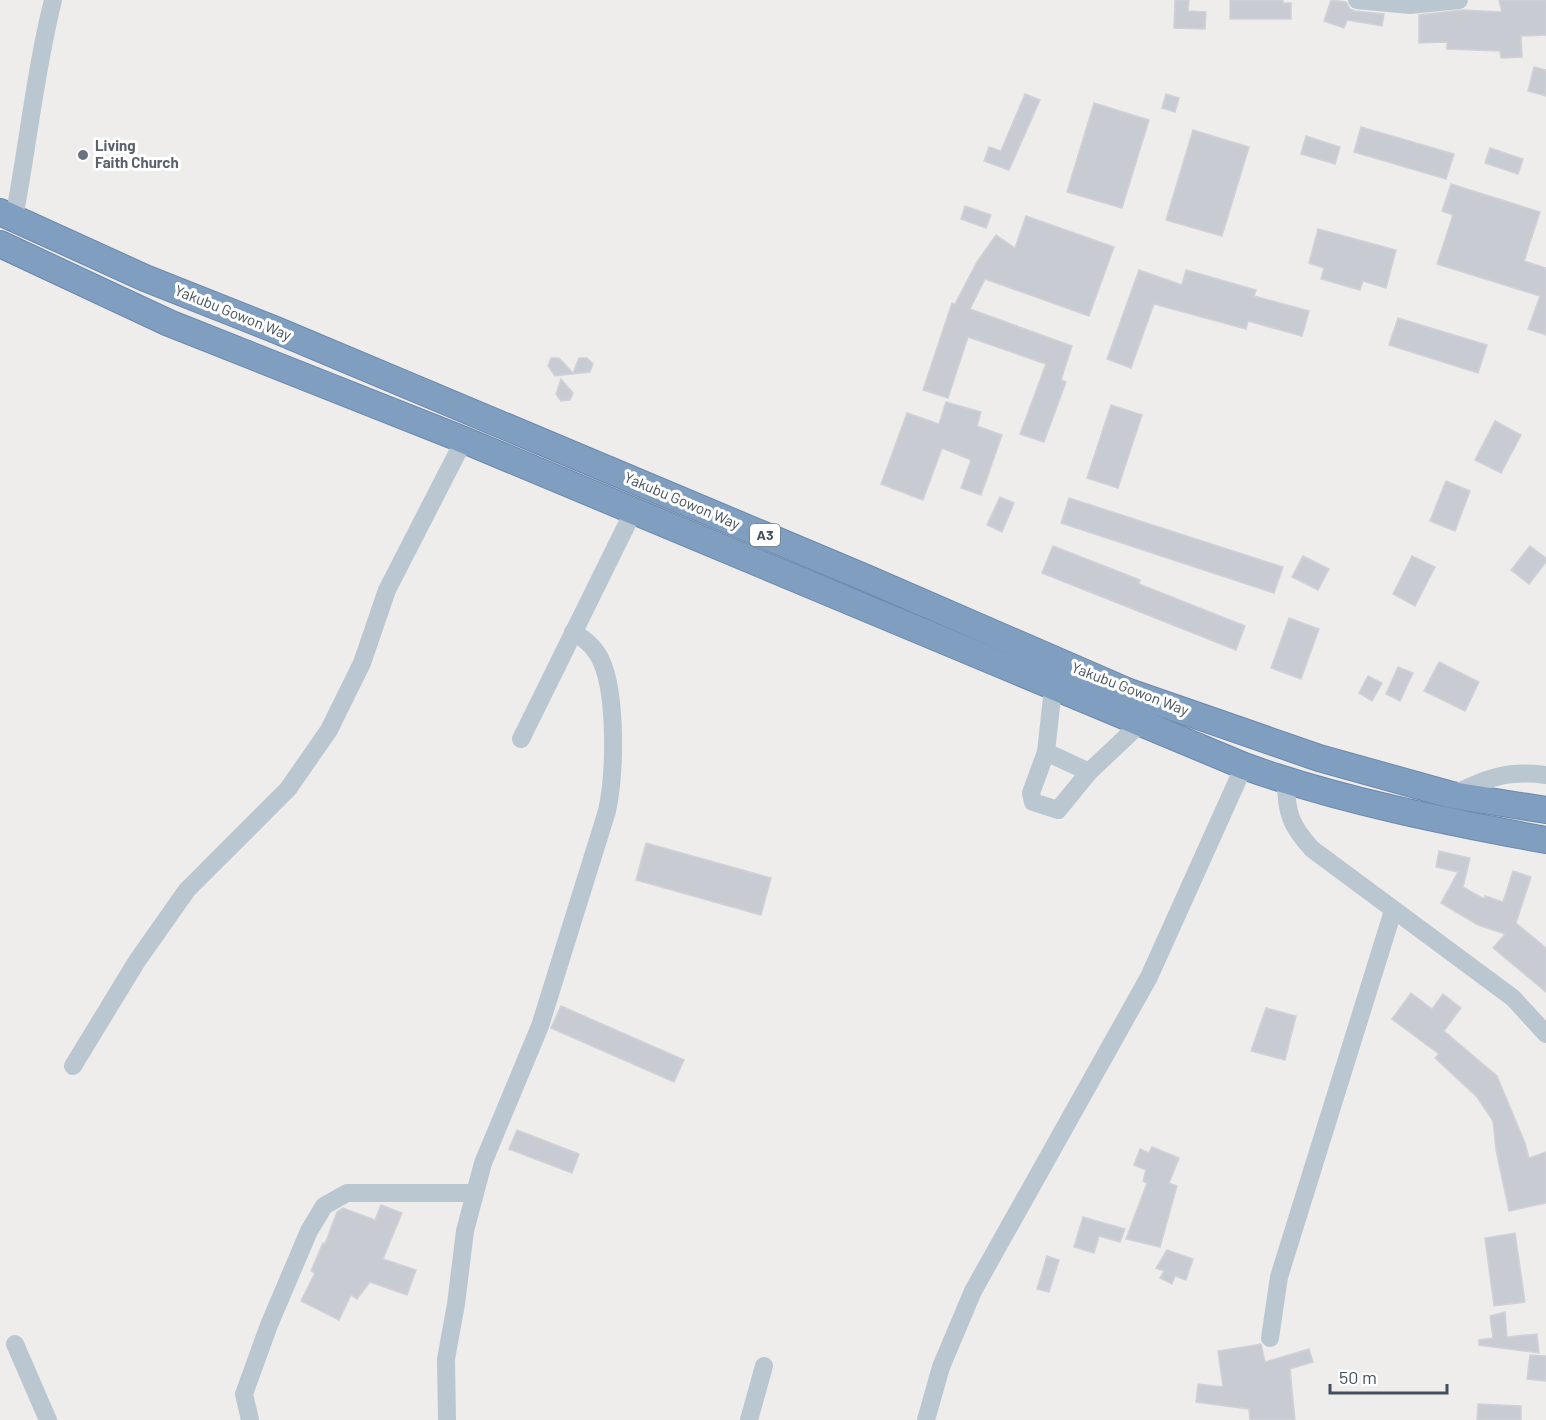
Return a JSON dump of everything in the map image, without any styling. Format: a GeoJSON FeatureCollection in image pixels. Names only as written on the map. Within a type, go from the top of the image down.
{"type":"FeatureCollection","features":[{"type":"Feature","properties":{"kind":"highway","name":"Yakubu Gowon Way"},"geometry":{"type":"LineString","coordinates":[[7,215],[145,278],[288,335],[1130,692],[1319,758],[1452,795],[1546,810]]}},
{"type":"Feature","properties":{"kind":"highway","name":"Yakubu Gowon Way"},"geometry":{"type":"LineString","coordinates":[[0,244],[169,323],[464,440],[717,548],[1244,766],[1286,781],[1492,830],[1546,840]]}},
{"type":"Feature","properties":{"kind":"highway"},"geometry":{"type":"LineString","coordinates":[[717,548],[728,520]]}},
{"type":"Feature","properties":{"kind":"street"},"geometry":{"type":"LineString","coordinates":[[7,215],[24,165],[32,98],[53,0]]}},
{"type":"Feature","properties":{"kind":"street"},"geometry":{"type":"LineString","coordinates":[[1357,0],[1410,5],[1458,0]]}},
{"type":"Feature","properties":{"kind":"street"},"geometry":{"type":"LineString","coordinates":[[73,1066],[137,961],[187,890],[288,789],[328,730],[362,663],[387,590],[464,440]]}},
{"type":"Feature","properties":{"kind":"street"},"geometry":{"type":"LineString","coordinates":[[521,739],[633,512]]}},
{"type":"Feature","properties":{"kind":"street"},"geometry":{"type":"LineString","coordinates":[[447,1420],[446,1359],[456,1304],[465,1231],[483,1163],[540,1026],[608,811],[614,783],[615,746],[606,677],[598,653],[573,632]]}},
{"type":"Feature","properties":{"kind":"street"},"geometry":{"type":"LineString","coordinates":[[1053,688],[1046,752],[1031,793],[1033,802],[1058,810],[1089,772],[1140,724]]}},
{"type":"Feature","properties":{"kind":"street"},"geometry":{"type":"LineString","coordinates":[[1046,752],[1089,772]]}},
{"type":"Feature","properties":{"kind":"street"},"geometry":{"type":"LineString","coordinates":[[926,1420],[941,1367],[973,1291],[1149,977],[1244,766]]}},
{"type":"Feature","properties":{"kind":"street"},"geometry":{"type":"LineString","coordinates":[[1452,795],[1498,775],[1520,772],[1546,775]]}},
{"type":"Feature","properties":{"kind":"street"},"geometry":{"type":"LineString","coordinates":[[1286,781],[1288,811],[1295,831],[1312,849],[1513,998],[1546,1034]]}},
{"type":"Feature","properties":{"kind":"street"},"geometry":{"type":"LineString","coordinates":[[1270,1338],[1280,1277],[1393,911]]}},
{"type":"Feature","properties":{"kind":"street"},"geometry":{"type":"LineString","coordinates":[[250,1420],[244,1394],[269,1325],[304,1241],[324,1206],[347,1193],[475,1193]]}},
{"type":"Feature","properties":{"kind":"street"},"geometry":{"type":"LineString","coordinates":[[15,1344],[48,1420]]}},
{"type":"Feature","properties":{"kind":"street"},"geometry":{"type":"LineString","coordinates":[[749,1420],[764,1366]]}},
{"type":"Feature","properties":{"kind":"building"},"geometry":{"type":"Polygon","coordinates":[[[1175,0],[1189,0],[1188,11],[1206,12],[1205,29],[1174,28],[1175,0]]]}},
{"type":"Feature","properties":{"kind":"building"},"geometry":{"type":"Polygon","coordinates":[[[1230,0],[1283,0],[1283,3],[1291,3],[1291,19],[1230,19],[1230,0]]]}},
{"type":"Feature","properties":{"kind":"building"},"geometry":{"type":"Polygon","coordinates":[[[1331,0],[1346,2],[1350,9],[1355,11],[1384,14],[1382,26],[1347,20],[1344,28],[1324,21],[1331,0]]]}},
{"type":"Feature","properties":{"kind":"building"},"geometry":{"type":"Polygon","coordinates":[[[1499,0],[1546,0],[1546,35],[1521,36],[1522,57],[1501,58],[1500,51],[1447,49],[1447,42],[1419,43],[1419,15],[1462,10],[1502,12],[1499,0]]]}},
{"type":"Feature","properties":{"kind":"building"},"geometry":{"type":"Polygon","coordinates":[[[1534,67],[1546,70],[1546,96],[1528,91],[1534,67]]]}},
{"type":"Feature","properties":{"kind":"building"},"geometry":{"type":"Polygon","coordinates":[[[1025,94],[1040,100],[1009,170],[984,161],[989,147],[1001,151],[1025,94]]]}},
{"type":"Feature","properties":{"kind":"building"},"geometry":{"type":"Polygon","coordinates":[[[1166,94],[1179,98],[1175,112],[1162,108],[1166,94]]]}},
{"type":"Feature","properties":{"kind":"building"},"geometry":{"type":"Polygon","coordinates":[[[1094,103],[1149,120],[1122,208],[1067,192],[1094,103]]]}},
{"type":"Feature","properties":{"kind":"building"},"geometry":{"type":"Polygon","coordinates":[[[1361,127],[1454,154],[1446,179],[1354,152],[1361,127]]]}},
{"type":"Feature","properties":{"kind":"building"},"geometry":{"type":"Polygon","coordinates":[[[1193,130],[1249,147],[1222,236],[1166,220],[1193,130]]]}},
{"type":"Feature","properties":{"kind":"building"},"geometry":{"type":"Polygon","coordinates":[[[1306,136],[1340,147],[1335,164],[1301,154],[1306,136]]]}},
{"type":"Feature","properties":{"kind":"building"},"geometry":{"type":"Polygon","coordinates":[[[1490,148],[1523,159],[1518,174],[1485,163],[1490,148]]]}},
{"type":"Feature","properties":{"kind":"building"},"geometry":{"type":"Polygon","coordinates":[[[1451,184],[1540,212],[1524,261],[1546,268],[1546,335],[1528,329],[1540,296],[1437,264],[1453,215],[1442,211],[1451,184]]]}},
{"type":"Feature","properties":{"kind":"building"},"geometry":{"type":"Polygon","coordinates":[[[965,206],[991,215],[986,228],[961,219],[965,206]]]}},
{"type":"Feature","properties":{"kind":"building"},"geometry":{"type":"Polygon","coordinates":[[[1026,216],[1114,247],[1089,316],[985,279],[970,309],[1072,346],[1061,380],[1066,382],[1044,442],[1020,434],[1046,364],[968,337],[948,398],[923,390],[952,303],[955,304],[977,262],[996,235],[1015,248],[1026,216]]]}},
{"type":"Feature","properties":{"kind":"building"},"geometry":{"type":"Polygon","coordinates":[[[1318,229],[1396,250],[1386,288],[1363,281],[1360,290],[1321,279],[1324,268],[1309,263],[1318,229]]]}},
{"type":"Feature","properties":{"kind":"building"},"geometry":{"type":"Polygon","coordinates":[[[1139,270],[1182,285],[1186,270],[1256,290],[1254,296],[1309,311],[1302,336],[1248,321],[1246,329],[1154,304],[1131,368],[1107,359],[1139,270]]]}},
{"type":"Feature","properties":{"kind":"building"},"geometry":{"type":"Polygon","coordinates":[[[1398,318],[1487,345],[1478,373],[1389,345],[1398,318]]]}},
{"type":"Feature","properties":{"kind":"building"},"geometry":{"type":"Polygon","coordinates":[[[551,358],[559,358],[573,373],[579,358],[587,358],[593,364],[590,372],[555,376],[548,366],[551,358]]]}},
{"type":"Feature","properties":{"kind":"building"},"geometry":{"type":"Polygon","coordinates":[[[561,379],[573,393],[570,400],[561,401],[556,394],[561,379]]]}},
{"type":"Feature","properties":{"kind":"building"},"geometry":{"type":"Polygon","coordinates":[[[946,402],[981,412],[977,426],[1002,435],[981,495],[961,488],[971,460],[942,448],[923,500],[881,484],[907,413],[939,424],[946,402]]]}},
{"type":"Feature","properties":{"kind":"building"},"geometry":{"type":"Polygon","coordinates":[[[1111,405],[1142,415],[1118,488],[1087,478],[1111,405]]]}},
{"type":"Feature","properties":{"kind":"building"},"geometry":{"type":"Polygon","coordinates":[[[1495,421],[1521,435],[1501,473],[1475,460],[1495,421]]]}},
{"type":"Feature","properties":{"kind":"building"},"geometry":{"type":"Polygon","coordinates":[[[1446,481],[1470,491],[1455,531],[1430,521],[1446,481]]]}},
{"type":"Feature","properties":{"kind":"building"},"geometry":{"type":"Polygon","coordinates":[[[1000,497],[1014,503],[1002,532],[987,525],[1000,497]]]}},
{"type":"Feature","properties":{"kind":"building"},"geometry":{"type":"Polygon","coordinates":[[[1069,498],[1283,567],[1274,593],[1061,523],[1069,498]]]}},
{"type":"Feature","properties":{"kind":"building"},"geometry":{"type":"Polygon","coordinates":[[[1053,546],[1140,580],[1139,584],[1245,626],[1236,650],[1042,573],[1053,546]]]}},
{"type":"Feature","properties":{"kind":"building"},"geometry":{"type":"Polygon","coordinates":[[[1530,546],[1546,558],[1546,562],[1529,584],[1511,570],[1530,546]]]}},
{"type":"Feature","properties":{"kind":"building"},"geometry":{"type":"Polygon","coordinates":[[[1303,556],[1329,569],[1318,590],[1292,577],[1303,556]]]}},
{"type":"Feature","properties":{"kind":"building"},"geometry":{"type":"Polygon","coordinates":[[[1412,556],[1435,567],[1415,606],[1393,594],[1412,556]]]}},
{"type":"Feature","properties":{"kind":"building"},"geometry":{"type":"Polygon","coordinates":[[[1289,618],[1319,629],[1301,679],[1271,668],[1289,618]]]}},
{"type":"Feature","properties":{"kind":"building"},"geometry":{"type":"Polygon","coordinates":[[[1439,662],[1479,682],[1465,711],[1424,691],[1439,662]]]}},
{"type":"Feature","properties":{"kind":"building"},"geometry":{"type":"Polygon","coordinates":[[[1398,667],[1413,673],[1400,701],[1386,694],[1398,667]]]}},
{"type":"Feature","properties":{"kind":"building"},"geometry":{"type":"Polygon","coordinates":[[[1368,676],[1382,683],[1372,701],[1359,693],[1368,676]]]}},
{"type":"Feature","properties":{"kind":"building"},"geometry":{"type":"Polygon","coordinates":[[[646,843],[771,878],[761,915],[636,880],[646,843]]]}},
{"type":"Feature","properties":{"kind":"building"},"geometry":{"type":"Polygon","coordinates":[[[1439,851],[1470,858],[1463,887],[1484,899],[1485,896],[1503,902],[1513,871],[1531,877],[1516,923],[1546,948],[1546,992],[1493,948],[1505,934],[1478,925],[1441,903],[1458,872],[1436,867],[1439,851]]]}},
{"type":"Feature","properties":{"kind":"building"},"geometry":{"type":"Polygon","coordinates":[[[1411,993],[1432,1009],[1443,994],[1461,1008],[1444,1031],[1497,1076],[1529,1158],[1546,1152],[1546,1203],[1509,1211],[1496,1150],[1493,1121],[1477,1097],[1435,1058],[1439,1054],[1392,1019],[1411,993]]]}},
{"type":"Feature","properties":{"kind":"building"},"geometry":{"type":"Polygon","coordinates":[[[561,1006],[684,1060],[674,1082],[551,1028],[561,1006]]]}},
{"type":"Feature","properties":{"kind":"building"},"geometry":{"type":"Polygon","coordinates":[[[1266,1008],[1296,1016],[1285,1060],[1251,1051],[1266,1008]]]}},
{"type":"Feature","properties":{"kind":"building"},"geometry":{"type":"Polygon","coordinates":[[[517,1130],[579,1154],[572,1173],[509,1149],[517,1130]]]}},
{"type":"Feature","properties":{"kind":"building"},"geometry":{"type":"Polygon","coordinates":[[[1152,1147],[1179,1158],[1169,1183],[1177,1186],[1160,1247],[1126,1239],[1147,1183],[1143,1181],[1146,1170],[1134,1165],[1140,1149],[1149,1153],[1152,1147]]]}},
{"type":"Feature","properties":{"kind":"building"},"geometry":{"type":"Polygon","coordinates":[[[381,1205],[402,1213],[383,1259],[416,1270],[407,1295],[370,1282],[357,1299],[351,1295],[339,1320],[301,1301],[315,1273],[311,1271],[323,1243],[325,1244],[337,1212],[343,1208],[375,1220],[381,1205]]]}},
{"type":"Feature","properties":{"kind":"building"},"geometry":{"type":"Polygon","coordinates":[[[1083,1217],[1125,1229],[1120,1242],[1099,1236],[1094,1253],[1074,1247],[1083,1217]]]}},
{"type":"Feature","properties":{"kind":"building"},"geometry":{"type":"Polygon","coordinates":[[[1515,1233],[1525,1302],[1494,1306],[1485,1238],[1515,1233]]]}},
{"type":"Feature","properties":{"kind":"building"},"geometry":{"type":"Polygon","coordinates":[[[1167,1250],[1193,1259],[1186,1280],[1175,1276],[1172,1284],[1160,1278],[1164,1271],[1156,1268],[1167,1250]]]}},
{"type":"Feature","properties":{"kind":"building"},"geometry":{"type":"Polygon","coordinates":[[[1047,1256],[1059,1260],[1049,1292],[1037,1289],[1047,1256]]]}},
{"type":"Feature","properties":{"kind":"building"},"geometry":{"type":"Polygon","coordinates":[[[1505,1312],[1507,1337],[1537,1334],[1539,1353],[1479,1345],[1479,1340],[1493,1338],[1490,1316],[1505,1312]]]}},
{"type":"Feature","properties":{"kind":"building"},"geometry":{"type":"Polygon","coordinates":[[[1261,1344],[1265,1362],[1309,1349],[1313,1362],[1290,1369],[1295,1420],[1250,1420],[1249,1409],[1196,1402],[1198,1384],[1223,1387],[1218,1351],[1261,1344]]]}},
{"type":"Feature","properties":{"kind":"building"},"geometry":{"type":"Polygon","coordinates":[[[1530,1355],[1546,1356],[1546,1381],[1527,1379],[1530,1355]]]}},
{"type":"Feature","properties":{"kind":"building"},"geometry":{"type":"Polygon","coordinates":[[[1478,1404],[1521,1406],[1521,1420],[1477,1420],[1478,1404]]]}},
{"type":"Feature","properties":{"kind":"place","name":"Living Faith Church"},"geometry":{"type":"Point","coordinates":[83,155]}}]}
